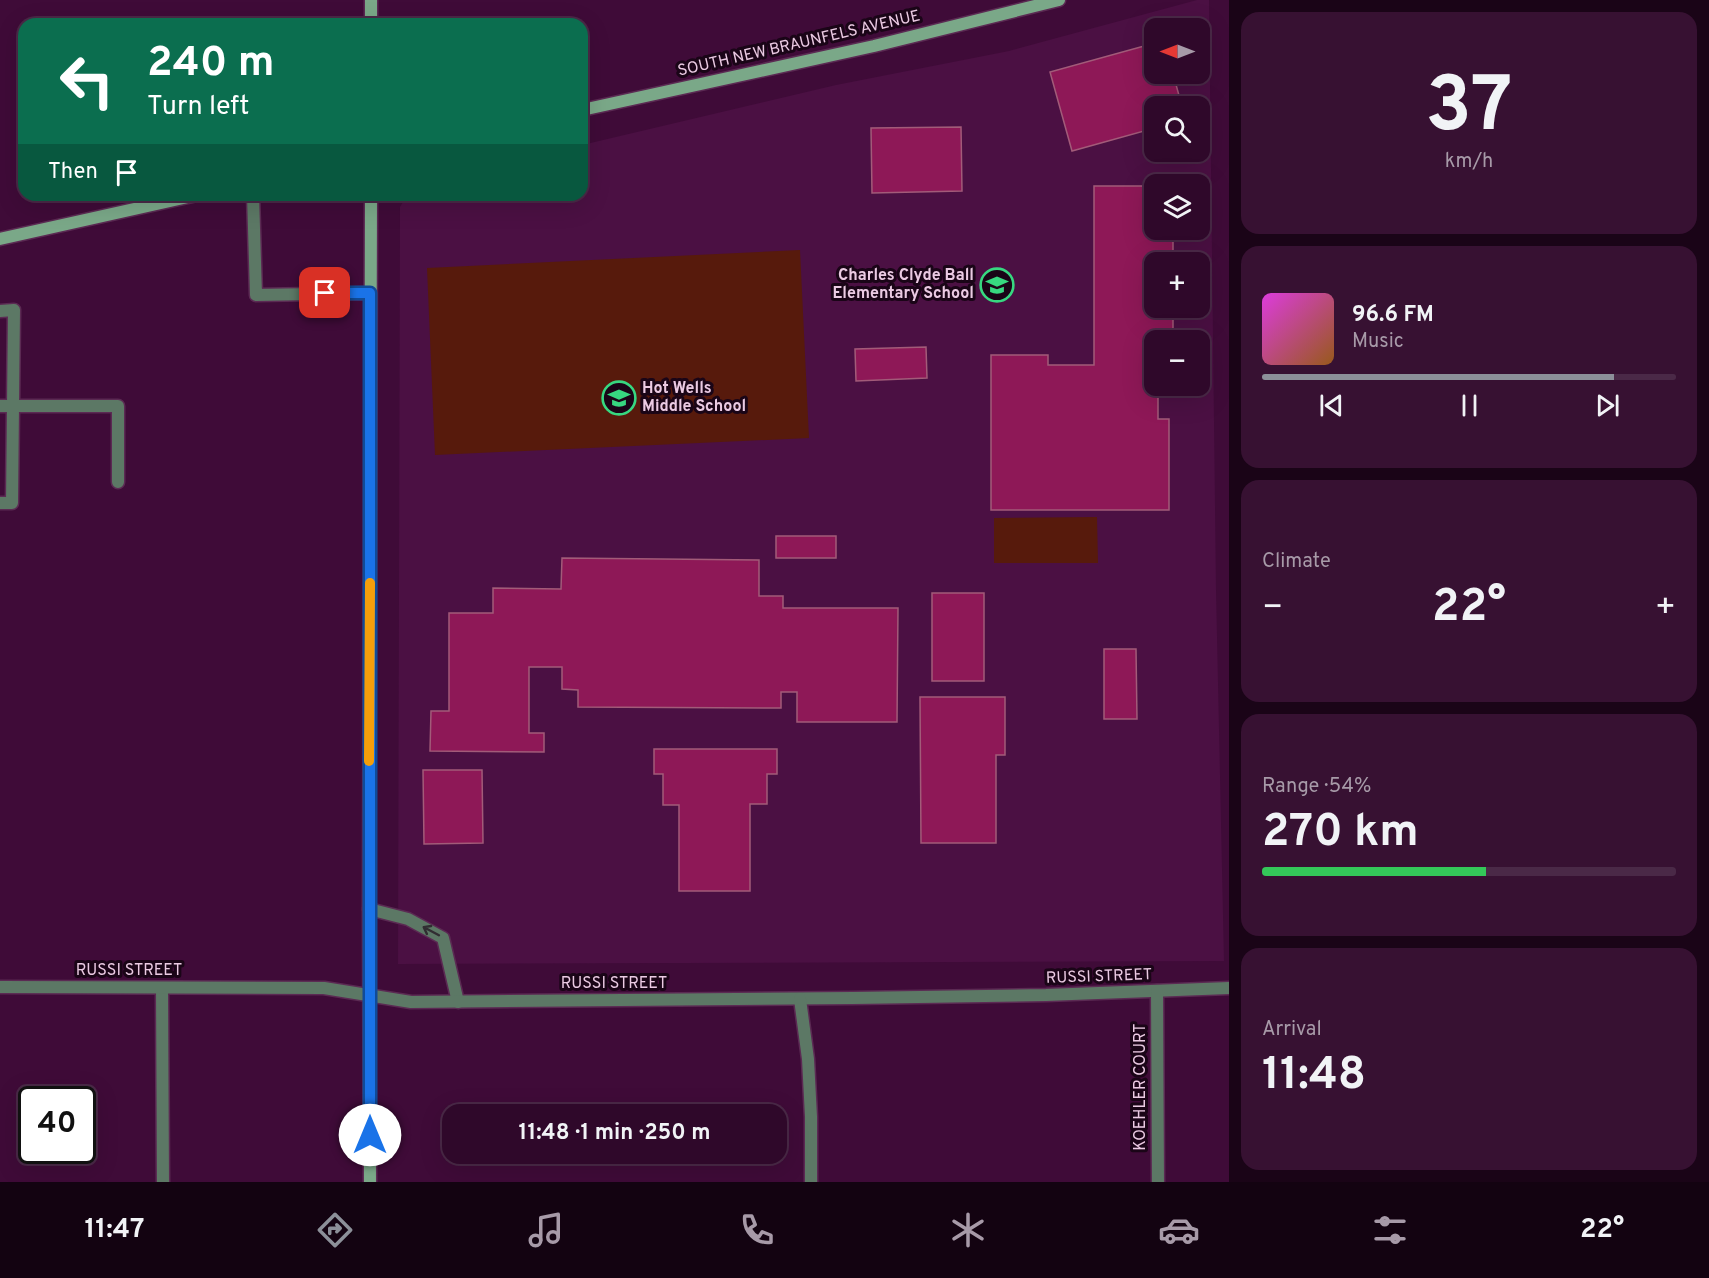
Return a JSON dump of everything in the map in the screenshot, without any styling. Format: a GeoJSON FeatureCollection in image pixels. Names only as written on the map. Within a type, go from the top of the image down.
{"type":"FeatureCollection","features":[{"type":"Feature","properties":{"kind":"street"},"geometry":{"type":"LineString","coordinates":[[371,0],[371,18]]}},
{"type":"Feature","properties":{"kind":"street","name":"SOUTH NEW BRAUNFELS AVENUE"},"geometry":{"type":"LineString","coordinates":[[588,109],[874,46],[1059,0]]}},
{"type":"Feature","properties":{"kind":"street"},"geometry":{"type":"LineString","coordinates":[[0,239],[170,201]]}},
{"type":"Feature","properties":{"kind":"street"},"geometry":{"type":"LineString","coordinates":[[253,201],[256,295],[370,293]]}},
{"type":"Feature","properties":{"kind":"street"},"geometry":{"type":"LineString","coordinates":[[370,1182],[371,201]]}},
{"type":"Feature","properties":{"kind":"street"},"geometry":{"type":"LineString","coordinates":[[0,311],[14,310],[12,503],[0,503]]}},
{"type":"Feature","properties":{"kind":"street"},"geometry":{"type":"LineString","coordinates":[[0,406],[118,405],[118,482]]}},
{"type":"Feature","properties":{"kind":"street"},"geometry":{"type":"LineString","coordinates":[[369,909],[408,919],[443,938],[458,1002]]}},
{"type":"Feature","properties":{"kind":"street","name":"RUSSI STREET"},"geometry":{"type":"LineString","coordinates":[[0,987],[324,988],[411,1002],[800,999],[1229,988]]}},
{"type":"Feature","properties":{"kind":"street"},"geometry":{"type":"LineString","coordinates":[[162,988],[163,1182]]}},
{"type":"Feature","properties":{"kind":"street","name":"KOEHLER COURT"},"geometry":{"type":"LineString","coordinates":[[1157,991],[1158,1182]]}},
{"type":"Feature","properties":{"kind":"street"},"geometry":{"type":"LineString","coordinates":[[800,999],[808,1059],[811,1182]]}},
{"type":"Feature","properties":{"kind":"shaded area","name":"Hot Wells Middle School"},"geometry":{"type":"Polygon","coordinates":[[[1197,0],[1209,0],[1209,18],[1144,18],[1144,84],[1210,84],[1216,590],[1224,961],[398,964],[400,207],[404,201],[588,201],[588,144],[836,85],[1009,51],[1197,0]]]}},
{"type":"Feature","properties":{"kind":"shaded area"},"geometry":{"type":"Polygon","coordinates":[[[800,250],[809,438],[435,455],[427,268],[800,250]]]}},
{"type":"Feature","properties":{"kind":"shaded area"},"geometry":{"type":"Polygon","coordinates":[[[1097,517],[1098,563],[994,563],[994,518],[1097,517]]]}},
{"type":"Feature","properties":{"kind":"building"},"geometry":{"type":"Polygon","coordinates":[[[1144,46],[1144,84],[1176,84],[1179,96],[1144,96],[1144,131],[1072,151],[1050,72],[1144,46]]]}},
{"type":"Feature","properties":{"kind":"building"},"geometry":{"type":"Polygon","coordinates":[[[961,127],[962,191],[872,193],[871,128],[961,127]]]}},
{"type":"Feature","properties":{"kind":"building"},"geometry":{"type":"Polygon","coordinates":[[[1094,186],[1144,186],[1144,240],[1173,240],[1173,252],[1144,252],[1144,318],[1173,318],[1173,330],[1144,330],[1144,396],[1158,396],[1158,419],[1169,419],[1169,510],[991,510],[991,355],[1048,355],[1048,365],[1094,365],[1094,186]]]}},
{"type":"Feature","properties":{"kind":"building"},"geometry":{"type":"Polygon","coordinates":[[[926,347],[927,378],[856,381],[855,349],[926,347]]]}},
{"type":"Feature","properties":{"kind":"building"},"geometry":{"type":"Polygon","coordinates":[[[776,536],[836,536],[836,558],[776,558],[776,536]]]}},
{"type":"Feature","properties":{"kind":"building"},"geometry":{"type":"Polygon","coordinates":[[[562,558],[759,560],[759,596],[783,596],[783,608],[898,608],[897,722],[797,722],[797,692],[781,692],[781,708],[578,707],[578,690],[562,689],[562,667],[529,667],[529,733],[544,733],[544,752],[430,751],[431,711],[449,711],[449,613],[493,613],[493,588],[561,589],[562,558]]]}},
{"type":"Feature","properties":{"kind":"building"},"geometry":{"type":"Polygon","coordinates":[[[932,593],[984,593],[984,681],[932,681],[932,593]]]}},
{"type":"Feature","properties":{"kind":"building"},"geometry":{"type":"Polygon","coordinates":[[[1104,649],[1136,649],[1137,719],[1104,719],[1104,649]]]}},
{"type":"Feature","properties":{"kind":"building"},"geometry":{"type":"Polygon","coordinates":[[[920,697],[1005,697],[1005,755],[996,755],[996,843],[921,843],[920,697]]]}},
{"type":"Feature","properties":{"kind":"building"},"geometry":{"type":"Polygon","coordinates":[[[654,749],[777,749],[777,774],[767,774],[767,804],[750,804],[750,891],[679,891],[679,805],[663,805],[663,774],[654,774],[654,749]]]}},
{"type":"Feature","properties":{"kind":"building"},"geometry":{"type":"Polygon","coordinates":[[[423,770],[482,770],[483,843],[424,844],[423,770]]]}},
{"type":"Feature","properties":{"kind":"slow traffic"},"geometry":{"type":"LineString","coordinates":[[369,761],[370,583]]}},
{"type":"Feature","properties":{"kind":"place","name":"Charles Clyde Ball Elementary School"},"geometry":{"type":"Point","coordinates":[997,285]}},
{"type":"Feature","properties":{"kind":"place","name":"Hot Wells Middle School"},"geometry":{"type":"Point","coordinates":[619,398]}},
{"type":"Feature","properties":{"kind":"route"},"geometry":{"type":"LineString","coordinates":[[325,293],[370,293],[370,1135]]}}]}
